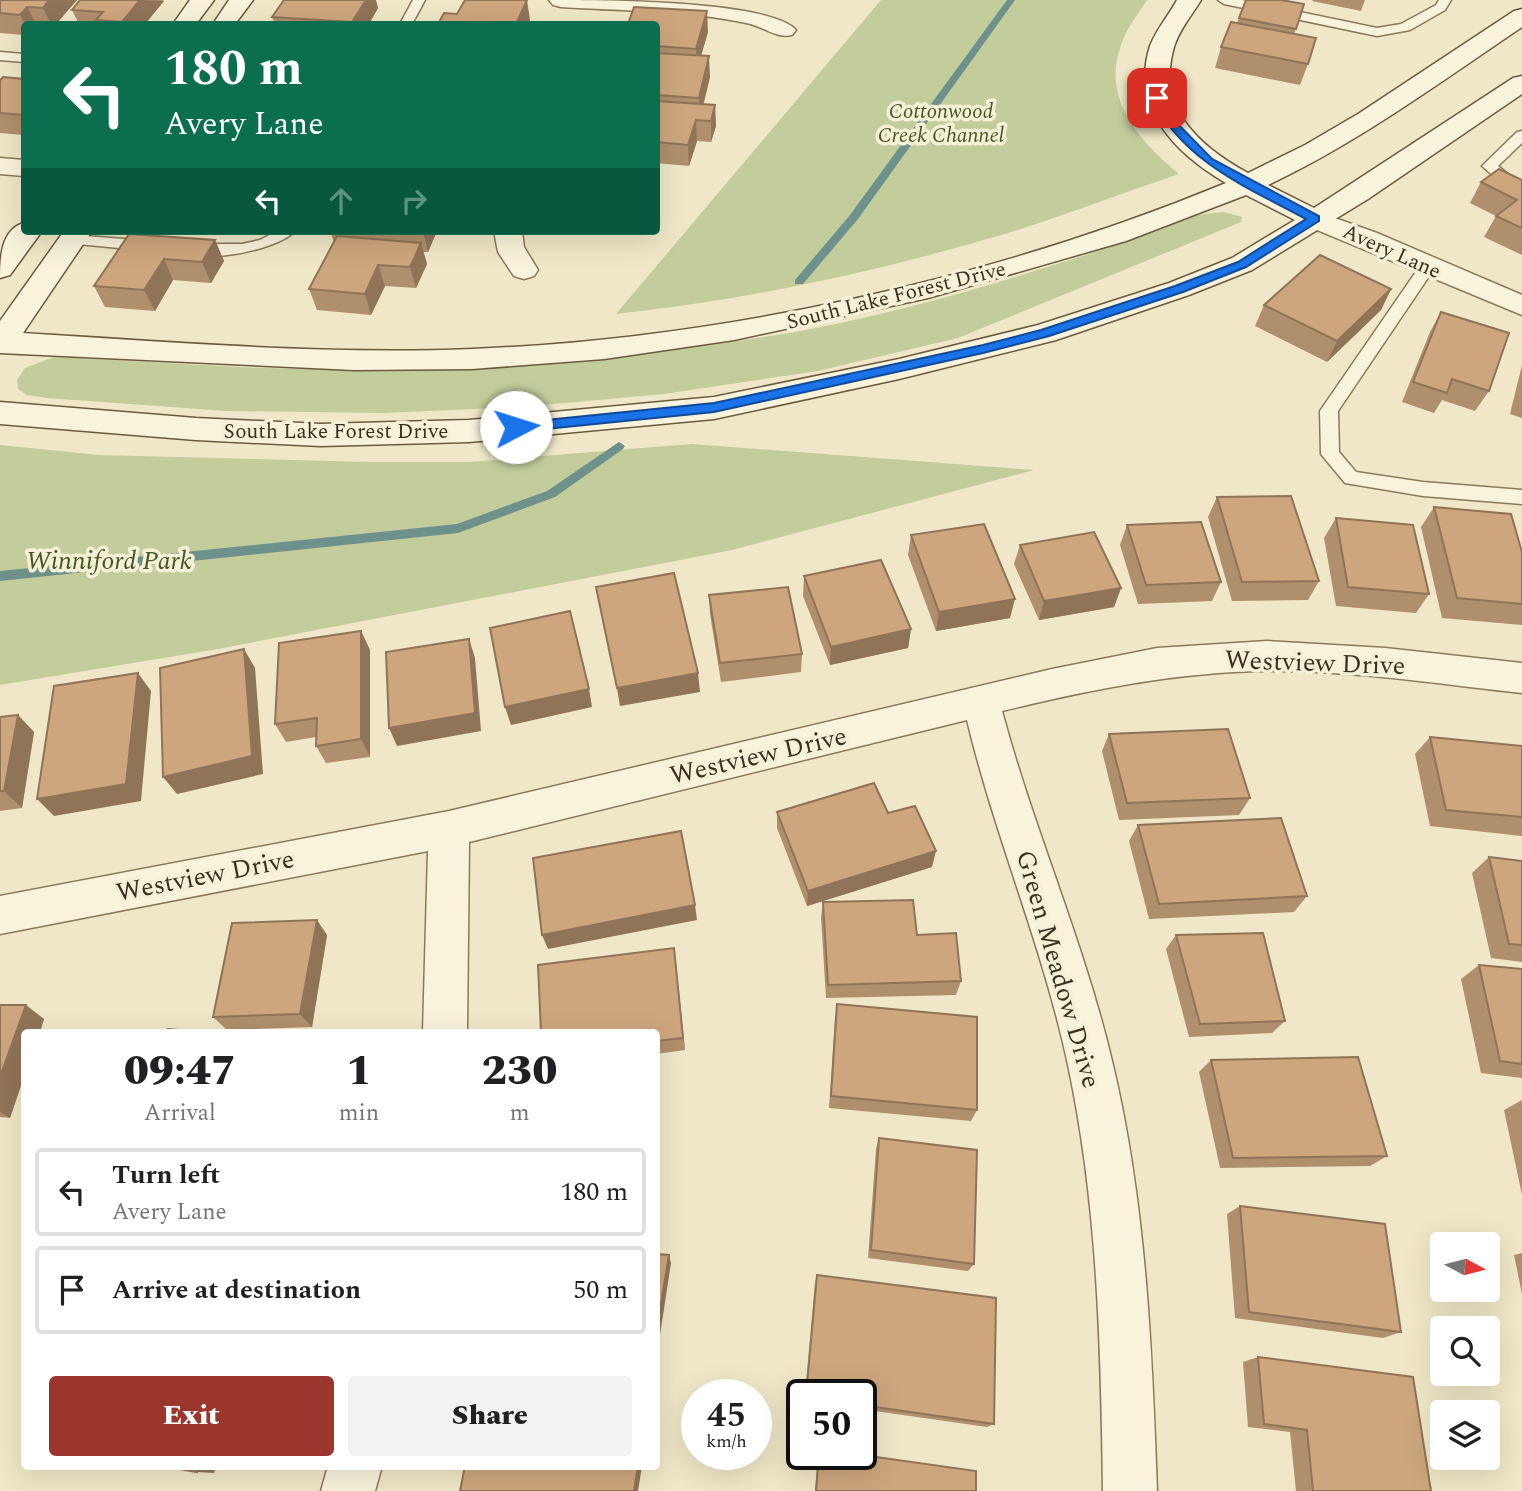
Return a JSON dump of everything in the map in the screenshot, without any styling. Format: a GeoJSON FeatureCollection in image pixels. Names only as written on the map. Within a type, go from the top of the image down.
{"type":"FeatureCollection","features":[{"type":"Feature","properties":{"kind":"main road"},"geometry":{"type":"LineString","coordinates":[[186,21],[202,0]]}},
{"type":"Feature","properties":{"kind":"main road"},"geometry":{"type":"LineString","coordinates":[[226,21],[241,0]]}},
{"type":"Feature","properties":{"kind":"main road"},"geometry":{"type":"LineString","coordinates":[[561,0],[749,15],[767,20],[784,30]]}},
{"type":"Feature","properties":{"kind":"main road","name":"Avery Lane"},"geometry":{"type":"LineString","coordinates":[[1189,0],[1161,47],[1156,77],[1157,98],[1168,120],[1208,161],[1315,219],[1368,237],[1469,286],[1522,306]]}},
{"type":"Feature","properties":{"kind":"main road"},"geometry":{"type":"LineString","coordinates":[[585,21],[593,2]]}},
{"type":"Feature","properties":{"kind":"main road","name":"South Lake Forest Drive"},"geometry":{"type":"LineString","coordinates":[[0,342],[338,360],[470,359],[639,344],[758,328],[996,271],[1138,228],[1247,184],[1314,151],[1522,16]]}},
{"type":"Feature","properties":{"kind":"main road","name":"South Lake Forest Drive"},"geometry":{"type":"LineString","coordinates":[[0,413],[196,429],[321,435],[469,431],[714,408],[899,369],[1045,333],[1179,289],[1242,264],[1522,83]]}},
{"type":"Feature","properties":{"kind":"main road"},"geometry":{"type":"LineString","coordinates":[[0,166],[21,168]]}},
{"type":"Feature","properties":{"kind":"main road"},"geometry":{"type":"LineString","coordinates":[[0,269],[25,235]]}},
{"type":"Feature","properties":{"kind":"main road"},"geometry":{"type":"LineString","coordinates":[[508,235],[507,242],[524,270]]}},
{"type":"Feature","properties":{"kind":"main road"},"geometry":{"type":"LineString","coordinates":[[0,342],[75,236]]}},
{"type":"Feature","properties":{"kind":"main road","name":"Westview Drive"},"geometry":{"type":"LineString","coordinates":[[0,915],[449,829],[981,702],[1157,663],[1267,656],[1385,663],[1522,678]]}},
{"type":"Feature","properties":{"kind":"main road","name":"Green Meadow Drive"},"geometry":{"type":"LineString","coordinates":[[981,702],[995,760],[1076,1006],[1096,1092],[1113,1188],[1128,1380],[1130,1491]]}},
{"type":"Feature","properties":{"kind":"main road"},"geometry":{"type":"LineString","coordinates":[[445,1029],[449,829]]}},
{"type":"Feature","properties":{"kind":"main road"},"geometry":{"type":"LineString","coordinates":[[348,1491],[354,1470]]}},
{"type":"Feature","properties":{"kind":"lane"},"geometry":{"type":"LineString","coordinates":[[408,21],[419,0]]}},
{"type":"Feature","properties":{"kind":"lane"},"geometry":{"type":"LineString","coordinates":[[1224,0],[1377,32],[1405,27],[1441,7],[1445,0]]}},
{"type":"Feature","properties":{"kind":"lane"},"geometry":{"type":"LineString","coordinates":[[0,56],[21,58]]}},
{"type":"Feature","properties":{"kind":"lane"},"geometry":{"type":"LineString","coordinates":[[1522,135],[1489,166],[1522,194]]}},
{"type":"Feature","properties":{"kind":"lane"},"geometry":{"type":"LineString","coordinates":[[75,236],[167,247],[243,248],[264,244],[280,235]]}},
{"type":"Feature","properties":{"kind":"lane"},"geometry":{"type":"LineString","coordinates":[[1428,266],[1329,411],[1330,454],[1351,478],[1423,489],[1522,497]]}},
{"type":"Feature","properties":{"kind":"green space","name":"Cottonwood Creek Channel"},"geometry":{"type":"Polygon","coordinates":[[[881,0],[1147,0],[1122,42],[1116,67],[1116,86],[1121,103],[1139,134],[1179,174],[1030,226],[863,272],[715,301],[616,314],[881,0]]]}},
{"type":"Feature","properties":{"kind":"green space"},"geometry":{"type":"Polygon","coordinates":[[[1224,212],[1242,217],[1241,222],[958,338],[818,371],[664,394],[521,407],[384,413],[226,411],[47,398],[27,395],[18,389],[17,380],[25,368],[54,357],[263,368],[368,367],[599,356],[769,336],[845,322],[948,297],[1082,256],[1170,223],[1224,212]]]}},
{"type":"Feature","properties":{"kind":"green space","name":"Winniford Park"},"geometry":{"type":"Polygon","coordinates":[[[692,444],[1034,470],[732,550],[218,649],[0,685],[0,445],[99,455],[469,462],[692,444]]]}},
{"type":"Feature","properties":{"kind":"building"},"geometry":{"type":"Polygon","coordinates":[[[0,0],[49,0],[43,8],[27,7],[20,15],[0,13],[0,0]]]}},
{"type":"Feature","properties":{"kind":"building"},"geometry":{"type":"Polygon","coordinates":[[[80,0],[140,0],[123,21],[96,20],[103,12],[72,10],[80,0]]]}},
{"type":"Feature","properties":{"kind":"building"},"geometry":{"type":"Polygon","coordinates":[[[284,0],[366,0],[353,21],[272,17],[284,0]]]}},
{"type":"Feature","properties":{"kind":"building"},"geometry":{"type":"Polygon","coordinates":[[[465,0],[527,0],[517,21],[440,21],[444,13],[457,14],[465,0]]]}},
{"type":"Feature","properties":{"kind":"building"},"geometry":{"type":"Polygon","coordinates":[[[1246,0],[1281,0],[1304,4],[1296,29],[1239,18],[1246,0]]]}},
{"type":"Feature","properties":{"kind":"building"},"geometry":{"type":"Polygon","coordinates":[[[634,7],[707,11],[696,49],[660,46],[660,21],[629,21],[634,7]]]}},
{"type":"Feature","properties":{"kind":"building"},"geometry":{"type":"Polygon","coordinates":[[[1231,22],[1316,38],[1308,64],[1221,47],[1231,22]]]}},
{"type":"Feature","properties":{"kind":"building"},"geometry":{"type":"Polygon","coordinates":[[[660,53],[709,56],[699,98],[660,95],[660,53]]]}},
{"type":"Feature","properties":{"kind":"building"},"geometry":{"type":"Polygon","coordinates":[[[3,77],[21,79],[21,115],[0,113],[0,81],[3,77]]]}},
{"type":"Feature","properties":{"kind":"building"},"geometry":{"type":"Polygon","coordinates":[[[660,101],[715,105],[711,121],[696,120],[688,145],[660,142],[660,101]]]}},
{"type":"Feature","properties":{"kind":"building"},"geometry":{"type":"Polygon","coordinates":[[[1499,169],[1522,180],[1522,228],[1496,216],[1517,200],[1481,182],[1499,169]]]}},
{"type":"Feature","properties":{"kind":"building"},"geometry":{"type":"Polygon","coordinates":[[[128,235],[215,240],[202,262],[164,259],[144,290],[94,286],[128,235]]]}},
{"type":"Feature","properties":{"kind":"building"},"geometry":{"type":"Polygon","coordinates":[[[337,236],[421,243],[410,267],[378,265],[365,294],[309,289],[337,236]]]}},
{"type":"Feature","properties":{"kind":"building"},"geometry":{"type":"Polygon","coordinates":[[[1320,255],[1391,289],[1337,341],[1264,305],[1320,255]]]}},
{"type":"Feature","properties":{"kind":"building"},"geometry":{"type":"Polygon","coordinates":[[[1441,312],[1509,333],[1489,391],[1452,379],[1447,393],[1413,382],[1441,312]]]}},
{"type":"Feature","properties":{"kind":"building"},"geometry":{"type":"Polygon","coordinates":[[[1291,496],[1319,581],[1242,582],[1217,497],[1291,496]]]}},
{"type":"Feature","properties":{"kind":"building"},"geometry":{"type":"Polygon","coordinates":[[[1434,507],[1511,514],[1522,552],[1522,604],[1457,598],[1434,507]]]}},
{"type":"Feature","properties":{"kind":"building"},"geometry":{"type":"Polygon","coordinates":[[[1336,518],[1413,525],[1429,594],[1348,587],[1336,518]]]}},
{"type":"Feature","properties":{"kind":"building"},"geometry":{"type":"Polygon","coordinates":[[[1201,522],[1221,582],[1146,585],[1127,525],[1201,522]]]}},
{"type":"Feature","properties":{"kind":"building"},"geometry":{"type":"Polygon","coordinates":[[[984,524],[1015,599],[939,612],[911,535],[984,524]]]}},
{"type":"Feature","properties":{"kind":"building"},"geometry":{"type":"Polygon","coordinates":[[[1094,532],[1121,588],[1044,601],[1020,545],[1094,532]]]}},
{"type":"Feature","properties":{"kind":"building"},"geometry":{"type":"Polygon","coordinates":[[[881,560],[911,629],[831,647],[804,576],[881,560]]]}},
{"type":"Feature","properties":{"kind":"building"},"geometry":{"type":"Polygon","coordinates":[[[674,573],[698,673],[617,688],[596,587],[674,573]]]}},
{"type":"Feature","properties":{"kind":"building"},"geometry":{"type":"Polygon","coordinates":[[[788,587],[802,654],[720,663],[709,595],[788,587]]]}},
{"type":"Feature","properties":{"kind":"building"},"geometry":{"type":"Polygon","coordinates":[[[570,611],[589,689],[505,707],[490,628],[570,611]]]}},
{"type":"Feature","properties":{"kind":"building"},"geometry":{"type":"Polygon","coordinates":[[[361,631],[361,739],[316,746],[317,718],[275,724],[279,643],[361,631]]]}},
{"type":"Feature","properties":{"kind":"building"},"geometry":{"type":"Polygon","coordinates":[[[469,639],[475,713],[389,728],[386,652],[469,639]]]}},
{"type":"Feature","properties":{"kind":"building"},"geometry":{"type":"Polygon","coordinates":[[[244,649],[252,756],[163,777],[160,668],[244,649]]]}},
{"type":"Feature","properties":{"kind":"building"},"geometry":{"type":"Polygon","coordinates":[[[138,673],[126,784],[37,799],[54,686],[138,673]]]}},
{"type":"Feature","properties":{"kind":"building"},"geometry":{"type":"Polygon","coordinates":[[[18,715],[4,791],[0,791],[0,717],[18,715]]]}},
{"type":"Feature","properties":{"kind":"building"},"geometry":{"type":"Polygon","coordinates":[[[1228,729],[1250,798],[1127,803],[1109,734],[1228,729]]]}},
{"type":"Feature","properties":{"kind":"building"},"geometry":{"type":"Polygon","coordinates":[[[1430,737],[1522,746],[1522,817],[1446,810],[1430,737]]]}},
{"type":"Feature","properties":{"kind":"building"},"geometry":{"type":"Polygon","coordinates":[[[874,783],[888,813],[915,806],[936,851],[808,891],[777,812],[874,783]]]}},
{"type":"Feature","properties":{"kind":"building"},"geometry":{"type":"Polygon","coordinates":[[[1281,818],[1307,896],[1159,904],[1138,825],[1281,818]]]}},
{"type":"Feature","properties":{"kind":"building"},"geometry":{"type":"Polygon","coordinates":[[[681,831],[695,905],[542,935],[533,858],[681,831]]]}},
{"type":"Feature","properties":{"kind":"building"},"geometry":{"type":"Polygon","coordinates":[[[1489,857],[1522,861],[1522,945],[1509,944],[1489,857]]]}},
{"type":"Feature","properties":{"kind":"building"},"geometry":{"type":"Polygon","coordinates":[[[913,900],[917,935],[956,933],[961,981],[828,985],[823,902],[913,900]]]}},
{"type":"Feature","properties":{"kind":"building"},"geometry":{"type":"Polygon","coordinates":[[[317,920],[300,1014],[213,1017],[232,923],[317,920]]]}},
{"type":"Feature","properties":{"kind":"building"},"geometry":{"type":"Polygon","coordinates":[[[1263,933],[1285,1021],[1200,1024],[1176,935],[1263,933]]]}},
{"type":"Feature","properties":{"kind":"building"},"geometry":{"type":"Polygon","coordinates":[[[674,948],[683,1038],[660,1041],[660,1029],[541,1029],[538,965],[674,948]]]}},
{"type":"Feature","properties":{"kind":"building"},"geometry":{"type":"Polygon","coordinates":[[[1479,965],[1522,969],[1522,1064],[1500,1061],[1479,965]]]}},
{"type":"Feature","properties":{"kind":"building"},"geometry":{"type":"Polygon","coordinates":[[[837,1004],[977,1017],[977,1110],[831,1096],[837,1004]]]}},
{"type":"Feature","properties":{"kind":"building"},"geometry":{"type":"Polygon","coordinates":[[[0,1005],[26,1005],[0,1077],[0,1005]]]}},
{"type":"Feature","properties":{"kind":"building"},"geometry":{"type":"Polygon","coordinates":[[[1358,1057],[1387,1156],[1233,1158],[1211,1060],[1358,1057]]]}},
{"type":"Feature","properties":{"kind":"building"},"geometry":{"type":"Polygon","coordinates":[[[879,1138],[977,1150],[974,1264],[871,1250],[879,1138]]]}},
{"type":"Feature","properties":{"kind":"building"},"geometry":{"type":"Polygon","coordinates":[[[1240,1206],[1385,1224],[1401,1332],[1249,1312],[1240,1206]]]}},
{"type":"Feature","properties":{"kind":"building"},"geometry":{"type":"Polygon","coordinates":[[[660,1254],[669,1255],[660,1310],[660,1254]]]}},
{"type":"Feature","properties":{"kind":"building"},"geometry":{"type":"Polygon","coordinates":[[[817,1275],[996,1298],[994,1424],[877,1407],[877,1379],[807,1379],[817,1275]]]}},
{"type":"Feature","properties":{"kind":"building"},"geometry":{"type":"Polygon","coordinates":[[[1258,1357],[1413,1377],[1431,1491],[1313,1491],[1307,1430],[1264,1424],[1258,1357]]]}},
{"type":"Feature","properties":{"kind":"building"},"geometry":{"type":"Polygon","coordinates":[[[877,1457],[976,1471],[976,1491],[816,1491],[818,1470],[877,1470],[877,1457]]]}},
{"type":"Feature","properties":{"kind":"building"},"geometry":{"type":"Polygon","coordinates":[[[464,1470],[637,1470],[634,1491],[460,1491],[464,1470]]]}},
{"type":"Feature","properties":{"kind":"waterway"},"geometry":{"type":"LineString","coordinates":[[799,282],[854,217],[1011,0]]}},
{"type":"Feature","properties":{"kind":"waterway"},"geometry":{"type":"LineString","coordinates":[[0,576],[458,528],[551,494],[619,446]]}},
{"type":"Feature","properties":{"kind":"route"},"geometry":{"type":"LineString","coordinates":[[516,427],[714,408],[899,369],[1045,333],[1179,289],[1242,264],[1315,219],[1208,161],[1168,120],[1157,98]]}}]}
